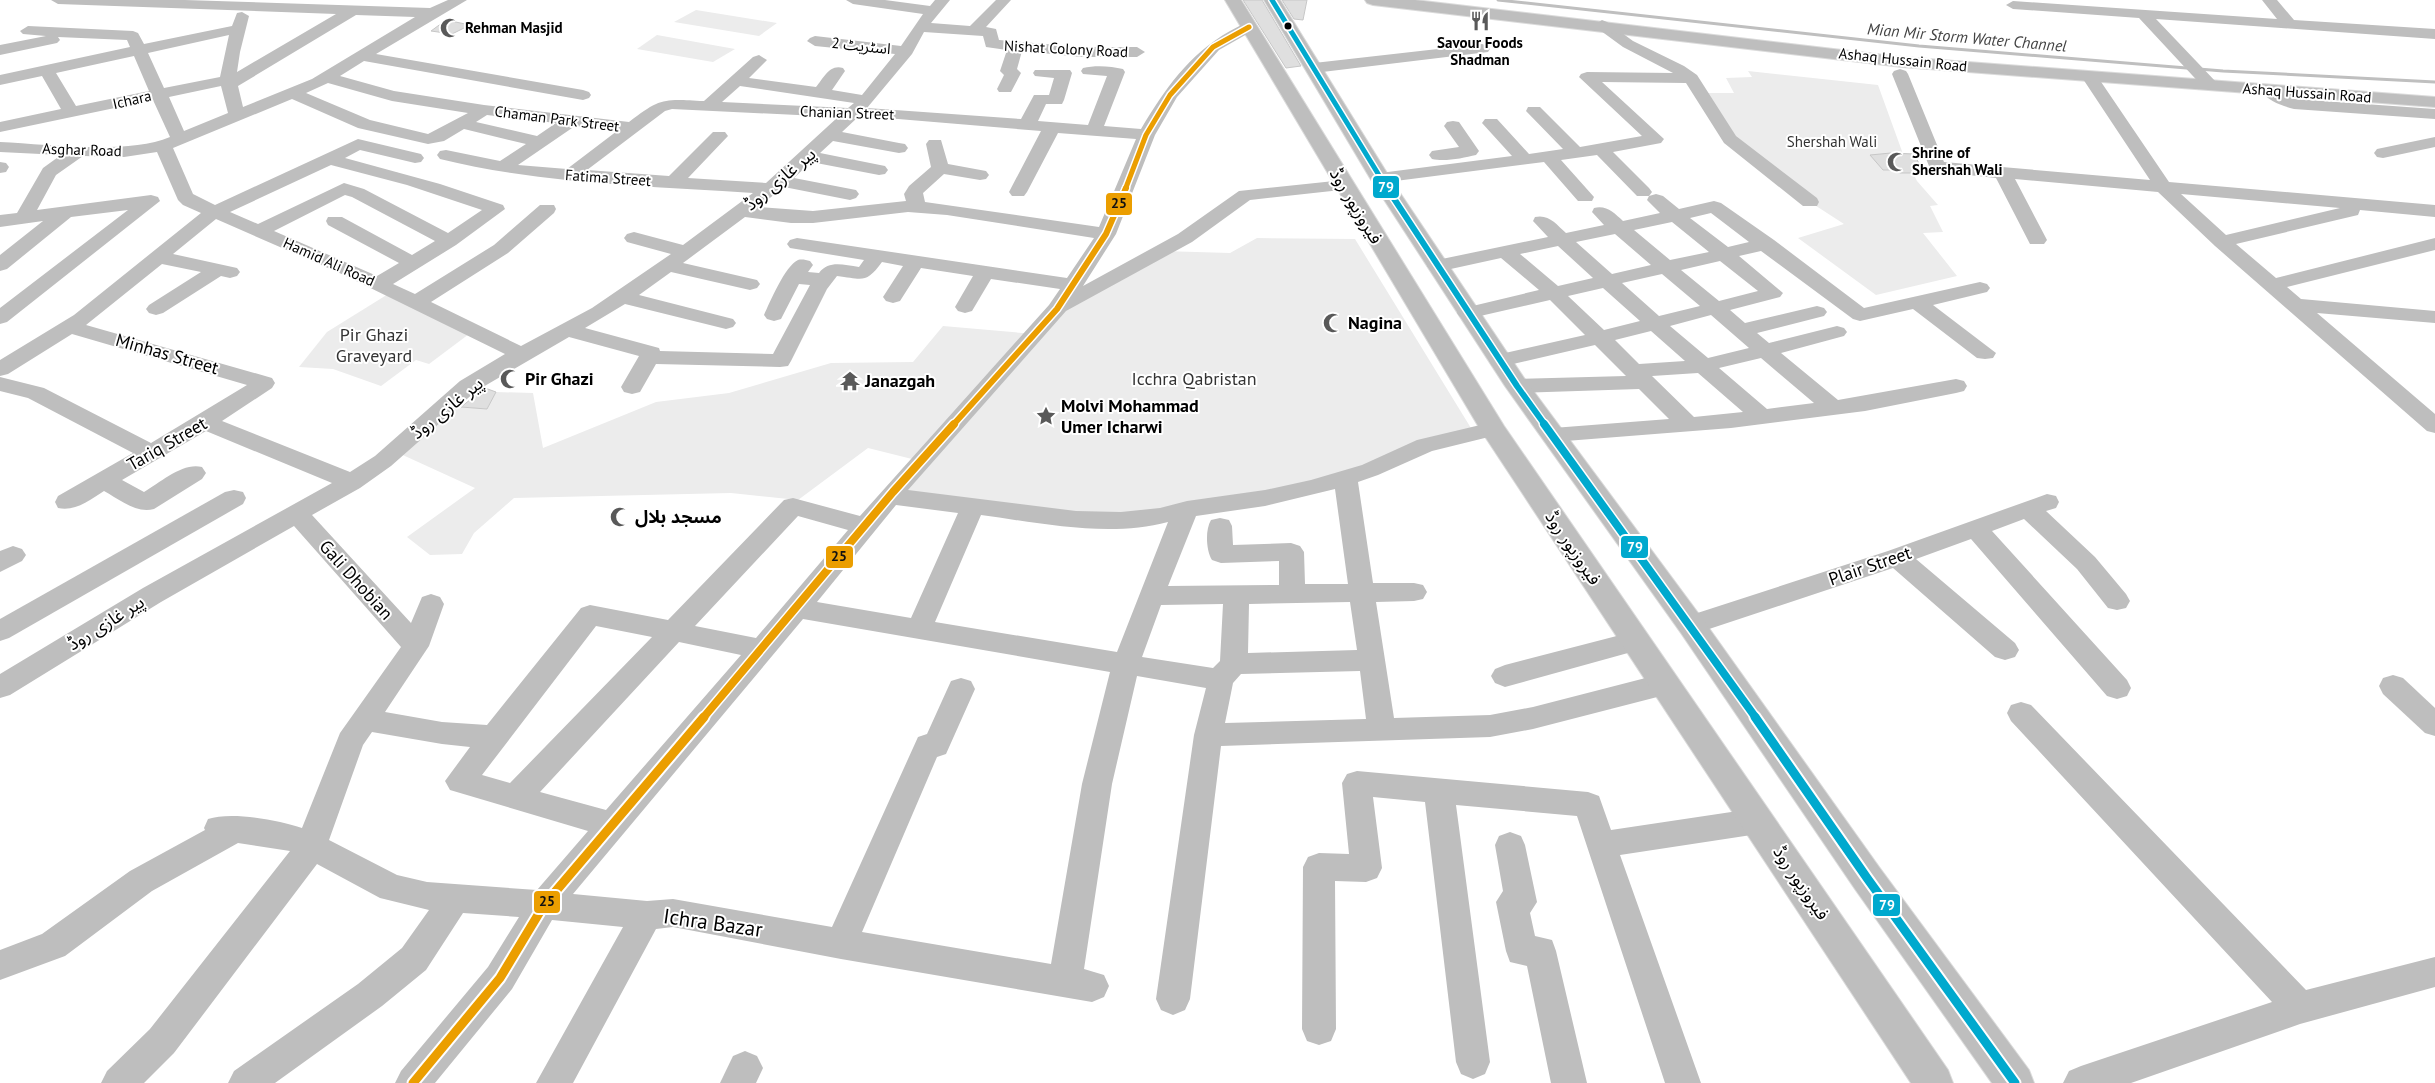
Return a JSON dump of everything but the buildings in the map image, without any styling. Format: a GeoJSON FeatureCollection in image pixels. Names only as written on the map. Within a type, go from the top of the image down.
{"type":"FeatureCollection","features":[{"type":"Feature","properties":{"kind":"main road","name":"فیروزپور روڈ"},"geometry":{"type":"LineString","coordinates":[[1233,0],[1493,429],[1934,1083]]}},
{"type":"Feature","properties":{"kind":"main road","name":"Ashaq Hussain Road"},"geometry":{"type":"LineString","coordinates":[[1373,0],[1602,25],[1902,62],[2088,76],[2205,81],[2430,109]]}},
{"type":"Feature","properties":{"kind":"main road","name":"فیروزپور روڈ"},"geometry":{"type":"LineString","coordinates":[[1280,4],[1314,68],[1380,178],[1467,313],[1517,386],[1691,625],[1867,878],[2015,1083]]}},
{"type":"Feature","properties":{"kind":"main road"},"geometry":{"type":"LineString","coordinates":[[1344,185],[1361,199],[1410,278],[1419,282],[1433,280],[1436,276],[1433,270],[1385,196],[1380,178]]}},
{"type":"Feature","properties":{"kind":"main road"},"geometry":{"type":"LineString","coordinates":[[1464,384],[1464,365],[1420,298],[1420,293],[1424,289],[1438,287],[1448,295],[1494,362],[1517,386]]}},
{"type":"Feature","properties":{"kind":"street"},"geometry":{"type":"LineString","coordinates":[[58,0],[432,13]]}},
{"type":"Feature","properties":{"kind":"street"},"geometry":{"type":"LineString","coordinates":[[171,143],[293,93],[326,77],[432,13],[460,0]]}},
{"type":"Feature","properties":{"kind":"street","name":"Nishat Colony Road"},"geometry":{"type":"LineString","coordinates":[[853,0],[931,13],[974,31],[992,32],[990,44],[1081,52],[1137,52]]}},
{"type":"Feature","properties":{"kind":"street"},"geometry":{"type":"LineString","coordinates":[[974,31],[1004,0]]}},
{"type":"Feature","properties":{"kind":"street"},"geometry":{"type":"LineString","coordinates":[[2269,0],[2290,24]]}},
{"type":"Feature","properties":{"kind":"street"},"geometry":{"type":"LineString","coordinates":[[2012,2],[2143,14],[2435,34]]}},
{"type":"Feature","properties":{"kind":"street"},"geometry":{"type":"LineString","coordinates":[[2012,2],[2020,17],[2025,20]]}},
{"type":"Feature","properties":{"kind":"street"},"geometry":{"type":"LineString","coordinates":[[236,115],[229,82],[237,29],[246,7]]}},
{"type":"Feature","properties":{"kind":"street","name":"Ichara"},"geometry":{"type":"LineString","coordinates":[[1,125],[229,82],[354,10]]}},
{"type":"Feature","properties":{"kind":"street","name":"پیر غازی روڈ"},"geometry":{"type":"LineString","coordinates":[[0,687],[152,595],[352,482],[394,451],[468,386],[521,354],[568,330],[669,266],[744,211],[831,135],[862,105],[906,52],[931,13]]}},
{"type":"Feature","properties":{"kind":"street"},"geometry":{"type":"LineString","coordinates":[[2143,14],[2205,81]]}},
{"type":"Feature","properties":{"kind":"street"},"geometry":{"type":"LineString","coordinates":[[1602,25],[1628,44],[1678,69],[1691,78],[1730,139],[1810,202]]}},
{"type":"Feature","properties":{"kind":"street"},"geometry":{"type":"LineString","coordinates":[[413,1083],[500,978],[544,905],[763,649],[890,496],[1057,309],[1106,234],[1146,135],[1170,95],[1213,48],[1249,28]]}},
{"type":"Feature","properties":{"kind":"street"},"geometry":{"type":"LineString","coordinates":[[0,80],[237,29]]}},
{"type":"Feature","properties":{"kind":"street"},"geometry":{"type":"LineString","coordinates":[[0,221],[185,196],[160,94],[133,36],[28,31]]}},
{"type":"Feature","properties":{"kind":"street"},"geometry":{"type":"LineString","coordinates":[[2140,31],[2159,32]]}},
{"type":"Feature","properties":{"kind":"street"},"geometry":{"type":"LineString","coordinates":[[0,50],[83,34]]}},
{"type":"Feature","properties":{"kind":"street","name":"اسٹریٹ 2"},"geometry":{"type":"LineString","coordinates":[[816,41],[906,52]]}},
{"type":"Feature","properties":{"kind":"street"},"geometry":{"type":"LineString","coordinates":[[1005,89],[1013,73],[1008,71],[1016,46]]}},
{"type":"Feature","properties":{"kind":"street"},"geometry":{"type":"LineString","coordinates":[[1314,68],[1482,49]]}},
{"type":"Feature","properties":{"kind":"street"},"geometry":{"type":"LineString","coordinates":[[361,56],[583,95]]}},
{"type":"Feature","properties":{"kind":"street"},"geometry":{"type":"LineString","coordinates":[[707,107],[759,60]]}},
{"type":"Feature","properties":{"kind":"street"},"geometry":{"type":"LineString","coordinates":[[46,69],[72,113]]}},
{"type":"Feature","properties":{"kind":"street"},"geometry":{"type":"LineString","coordinates":[[820,94],[836,71]]}},
{"type":"Feature","properties":{"kind":"street"},"geometry":{"type":"LineString","coordinates":[[1089,71],[1117,72],[1094,131]]}},
{"type":"Feature","properties":{"kind":"street"},"geometry":{"type":"LineString","coordinates":[[1027,125],[1040,99],[1056,100],[1064,73],[1041,73]]}},
{"type":"Feature","properties":{"kind":"street"},"geometry":{"type":"LineString","coordinates":[[1900,74],[1911,98],[1935,166],[2435,212]]}},
{"type":"Feature","properties":{"kind":"street"},"geometry":{"type":"LineString","coordinates":[[775,87],[789,75]]}},
{"type":"Feature","properties":{"kind":"street"},"geometry":{"type":"LineString","coordinates":[[2088,76],[2164,188],[2222,242],[2435,426]]}},
{"type":"Feature","properties":{"kind":"street","name":"Chaman Park Street"},"geometry":{"type":"LineString","coordinates":[[326,77],[392,96],[477,109],[631,127]]}},
{"type":"Feature","properties":{"kind":"street"},"geometry":{"type":"LineString","coordinates":[[1380,178],[1576,153],[1655,139],[1587,77],[1691,78]]}},
{"type":"Feature","properties":{"kind":"street"},"geometry":{"type":"LineString","coordinates":[[744,82],[820,94],[862,105]]}},
{"type":"Feature","properties":{"kind":"street"},"geometry":{"type":"LineString","coordinates":[[293,93],[364,124],[428,139],[438,137],[477,109]]}},
{"type":"Feature","properties":{"kind":"street","name":"Chanian Street"},"geometry":{"type":"LineString","coordinates":[[570,175],[659,107],[672,104],[707,107],[862,105],[1052,128],[1146,135]]}},
{"type":"Feature","properties":{"kind":"street"},"geometry":{"type":"LineString","coordinates":[[1534,111],[1576,153]]}},
{"type":"Feature","properties":{"kind":"street"},"geometry":{"type":"LineString","coordinates":[[496,209],[496,166],[540,142],[572,120]]}},
{"type":"Feature","properties":{"kind":"street"},"geometry":{"type":"LineString","coordinates":[[460,123],[540,142]]}},
{"type":"Feature","properties":{"kind":"street"},"geometry":{"type":"LineString","coordinates":[[1491,124],[1524,159]]}},
{"type":"Feature","properties":{"kind":"street"},"geometry":{"type":"LineString","coordinates":[[1453,126],[1470,151]]}},
{"type":"Feature","properties":{"kind":"street"},"geometry":{"type":"LineString","coordinates":[[1018,192],[1052,128]]}},
{"type":"Feature","properties":{"kind":"street"},"geometry":{"type":"LineString","coordinates":[[831,135],[899,148]]}},
{"type":"Feature","properties":{"kind":"street"},"geometry":{"type":"LineString","coordinates":[[672,183],[719,136]]}},
{"type":"Feature","properties":{"kind":"street"},"geometry":{"type":"LineString","coordinates":[[2383,153],[2435,142]]}},
{"type":"Feature","properties":{"kind":"street","name":"Asghar Road"},"geometry":{"type":"LineString","coordinates":[[0,147],[124,152],[171,143]]}},
{"type":"Feature","properties":{"kind":"street"},"geometry":{"type":"LineString","coordinates":[[0,369],[68,326],[214,212],[328,160],[358,144],[415,158]]}},
{"type":"Feature","properties":{"kind":"street"},"geometry":{"type":"LineString","coordinates":[[935,144],[940,168]]}},
{"type":"Feature","properties":{"kind":"street"},"geometry":{"type":"LineString","coordinates":[[1438,170],[1427,156],[1510,146]]}},
{"type":"Feature","properties":{"kind":"street"},"geometry":{"type":"LineString","coordinates":[[1500,361],[1599,338],[1773,293],[1649,196],[1601,148]]}},
{"type":"Feature","properties":{"kind":"street"},"geometry":{"type":"LineString","coordinates":[[24,218],[49,172],[80,150]]}},
{"type":"Feature","properties":{"kind":"street","name":"Fatima Street"},"geometry":{"type":"LineString","coordinates":[[446,155],[523,171],[672,183],[776,185],[850,194]]}},
{"type":"Feature","properties":{"kind":"street"},"geometry":{"type":"LineString","coordinates":[[809,156],[879,170]]}},
{"type":"Feature","properties":{"kind":"street"},"geometry":{"type":"LineString","coordinates":[[1548,156],[1585,197]]}},
{"type":"Feature","properties":{"kind":"street"},"geometry":{"type":"LineString","coordinates":[[328,160],[392,174],[496,209]]}},
{"type":"Feature","properties":{"kind":"street"},"geometry":{"type":"LineString","coordinates":[[918,207],[913,194],[915,190],[940,168]]}},
{"type":"Feature","properties":{"kind":"street"},"geometry":{"type":"LineString","coordinates":[[940,168],[980,175]]}},
{"type":"Feature","properties":{"kind":"street"},"geometry":{"type":"LineString","coordinates":[[2004,173],[2037,240]]}},
{"type":"Feature","properties":{"kind":"street"},"geometry":{"type":"LineString","coordinates":[[1057,309],[1184,238],[1245,195],[1344,185]]}},
{"type":"Feature","properties":{"kind":"street"},"geometry":{"type":"LineString","coordinates":[[259,231],[344,188],[358,193],[449,241]]}},
{"type":"Feature","properties":{"kind":"street","name":"Hamid Ali Road"},"geometry":{"type":"LineString","coordinates":[[185,196],[190,201],[214,212],[378,284],[521,354]]}},
{"type":"Feature","properties":{"kind":"street"},"geometry":{"type":"LineString","coordinates":[[0,318],[9,304],[151,201]]}},
{"type":"Feature","properties":{"kind":"street"},"geometry":{"type":"LineString","coordinates":[[2222,242],[2373,206]]}},
{"type":"Feature","properties":{"kind":"street"},"geometry":{"type":"LineString","coordinates":[[744,211],[791,217],[812,217],[918,207],[947,209],[1106,234]]}},
{"type":"Feature","properties":{"kind":"street"},"geometry":{"type":"LineString","coordinates":[[1437,266],[1714,207],[1767,244],[1860,315],[1980,288]]}},
{"type":"Feature","properties":{"kind":"street"},"geometry":{"type":"LineString","coordinates":[[378,284],[449,241],[496,209]]}},
{"type":"Feature","properties":{"kind":"street"},"geometry":{"type":"LineString","coordinates":[[416,303],[501,249],[547,209]]}},
{"type":"Feature","properties":{"kind":"street"},"geometry":{"type":"LineString","coordinates":[[0,265],[66,212]]}},
{"type":"Feature","properties":{"kind":"street"},"geometry":{"type":"LineString","coordinates":[[1601,212],[1833,408]]}},
{"type":"Feature","properties":{"kind":"street"},"geometry":{"type":"LineString","coordinates":[[335,221],[413,263]]}},
{"type":"Feature","properties":{"kind":"street"},"geometry":{"type":"LineString","coordinates":[[1542,221],[1654,323],[1762,417]]}},
{"type":"Feature","properties":{"kind":"street"},"geometry":{"type":"LineString","coordinates":[[634,238],[686,252]]}},
{"type":"Feature","properties":{"kind":"street"},"geometry":{"type":"LineString","coordinates":[[797,244],[916,260],[1074,285]]}},
{"type":"Feature","properties":{"kind":"street"},"geometry":{"type":"LineString","coordinates":[[1467,313],[1767,244]]}},
{"type":"Feature","properties":{"kind":"street"},"geometry":{"type":"LineString","coordinates":[[2272,285],[2435,244]]}},
{"type":"Feature","properties":{"kind":"street"},"geometry":{"type":"LineString","coordinates":[[1505,252],[1554,293],[1689,425]]}},
{"type":"Feature","properties":{"kind":"street"},"geometry":{"type":"LineString","coordinates":[[648,357],[780,361],[809,305],[833,269],[865,272],[878,255]]}},
{"type":"Feature","properties":{"kind":"street"},"geometry":{"type":"LineString","coordinates":[[156,309],[224,271],[158,257]]}},
{"type":"Feature","properties":{"kind":"street"},"geometry":{"type":"LineString","coordinates":[[893,297],[916,260]]}},
{"type":"Feature","properties":{"kind":"street"},"geometry":{"type":"LineString","coordinates":[[669,266],[750,284]]}},
{"type":"Feature","properties":{"kind":"street"},"geometry":{"type":"LineString","coordinates":[[809,305],[777,308],[798,271],[824,280]]}},
{"type":"Feature","properties":{"kind":"street"},"geometry":{"type":"LineString","coordinates":[[965,307],[986,272]]}},
{"type":"Feature","properties":{"kind":"street"},"geometry":{"type":"LineString","coordinates":[[622,297],[726,323]]}},
{"type":"Feature","properties":{"kind":"street"},"geometry":{"type":"LineString","coordinates":[[1916,302],[1985,352]]}},
{"type":"Feature","properties":{"kind":"street"},"geometry":{"type":"LineString","coordinates":[[2297,305],[2429,314]]}},
{"type":"Feature","properties":{"kind":"street"},"geometry":{"type":"LineString","coordinates":[[1741,330],[1817,312]]}},
{"type":"Feature","properties":{"kind":"street","name":"Minhas Street"},"geometry":{"type":"LineString","coordinates":[[68,326],[205,364],[264,383]]}},
{"type":"Feature","properties":{"kind":"street"},"geometry":{"type":"LineString","coordinates":[[568,330],[650,353],[632,387]]}},
{"type":"Feature","properties":{"kind":"street"},"geometry":{"type":"LineString","coordinates":[[1517,386],[1640,377],[1703,366],[1763,349],[1837,332]]}},
{"type":"Feature","properties":{"kind":"street","name":"Tariq Street"},"geometry":{"type":"LineString","coordinates":[[67,502],[205,422],[264,383]]}},
{"type":"Feature","properties":{"kind":"street"},"geometry":{"type":"LineString","coordinates":[[0,384],[36,392],[152,453]]}},
{"type":"Feature","properties":{"kind":"street"},"geometry":{"type":"LineString","coordinates":[[1553,434],[1689,425],[1762,417],[1833,408],[1956,386]]}},
{"type":"Feature","properties":{"kind":"street"},"geometry":{"type":"LineString","coordinates":[[205,422],[352,482]]}},
{"type":"Feature","properties":{"kind":"street"},"geometry":{"type":"LineString","coordinates":[[890,496],[972,508],[1076,519],[1114,520],[1160,516],[1187,509],[1265,498],[1370,470],[1425,445],[1493,429]]}},
{"type":"Feature","properties":{"kind":"street"},"geometry":{"type":"LineString","coordinates":[[104,481],[144,503],[194,474]]}},
{"type":"Feature","properties":{"kind":"street"},"geometry":{"type":"LineString","coordinates":[[1345,477],[1382,730]]}},
{"type":"Feature","properties":{"kind":"street"},"geometry":{"type":"LineString","coordinates":[[0,631],[234,498]]}},
{"type":"Feature","properties":{"kind":"street"},"geometry":{"type":"LineString","coordinates":[[516,797],[793,506],[866,526]]}},
{"type":"Feature","properties":{"kind":"street","name":"Plair Street"},"geometry":{"type":"LineString","coordinates":[[1691,625],[1898,557],[2038,506],[2117,601]]}},
{"type":"Feature","properties":{"kind":"street"},"geometry":{"type":"LineString","coordinates":[[919,629],[972,508]]}},
{"type":"Feature","properties":{"kind":"street"},"geometry":{"type":"LineString","coordinates":[[1126,664],[1179,524],[1187,509]]}},
{"type":"Feature","properties":{"kind":"street","name":"Gali Dhobian"},"geometry":{"type":"LineString","coordinates":[[296,513],[416,646]]}},
{"type":"Feature","properties":{"kind":"street"},"geometry":{"type":"LineString","coordinates":[[1220,526],[1221,554],[1291,552],[1292,594]]}},
{"type":"Feature","properties":{"kind":"street"},"geometry":{"type":"LineString","coordinates":[[1976,529],[2117,688]]}},
{"type":"Feature","properties":{"kind":"street"},"geometry":{"type":"LineString","coordinates":[[1898,557],[2005,650]]}},
{"type":"Feature","properties":{"kind":"street"},"geometry":{"type":"LineString","coordinates":[[1152,596],[1414,592]]}},
{"type":"Feature","properties":{"kind":"street"},"geometry":{"type":"LineString","coordinates":[[1173,999],[1208,735],[1220,687],[1227,672],[1236,595]]}},
{"type":"Feature","properties":{"kind":"street"},"geometry":{"type":"LineString","coordinates":[[119,1083],[162,1041],[312,847],[314,837],[350,742],[416,646],[431,604]]}},
{"type":"Feature","properties":{"kind":"street"},"geometry":{"type":"LineString","coordinates":[[797,608],[1126,664],[1227,672],[1372,660]]}},
{"type":"Feature","properties":{"kind":"street"},"geometry":{"type":"LineString","coordinates":[[612,825],[460,781],[590,615],[763,649]]}},
{"type":"Feature","properties":{"kind":"street"},"geometry":{"type":"LineString","coordinates":[[1505,676],[1636,641]]}},
{"type":"Feature","properties":{"kind":"street","name":"Ichra Bazar"},"geometry":{"type":"LineString","coordinates":[[0,965],[53,944],[141,881],[227,828],[299,840],[391,888],[427,896],[455,899],[482,898],[647,915],[673,913],[841,944],[1079,983],[1097,784],[1126,664]]}},
{"type":"Feature","properties":{"kind":"street"},"geometry":{"type":"LineString","coordinates":[[1208,735],[1472,727],[1511,723],[1665,684]]}},
{"type":"Feature","properties":{"kind":"street"},"geometry":{"type":"LineString","coordinates":[[2393,686],[2435,725]]}},
{"type":"Feature","properties":{"kind":"street"},"geometry":{"type":"LineString","coordinates":[[841,944],[928,745],[936,746],[961,689]]}},
{"type":"Feature","properties":{"kind":"street"},"geometry":{"type":"LineString","coordinates":[[2021,713],[2300,1008]]}},
{"type":"Feature","properties":{"kind":"street"},"geometry":{"type":"LineString","coordinates":[[365,720],[442,733],[496,737]]}},
{"type":"Feature","properties":{"kind":"street"},"geometry":{"type":"LineString","coordinates":[[1319,1029],[1319,866],[1366,868],[1358,783],[1588,805],[1683,1083]]}},
{"type":"Feature","properties":{"kind":"street"},"geometry":{"type":"LineString","coordinates":[[1439,791],[1473,1062]]}},
{"type":"Feature","properties":{"kind":"street"},"geometry":{"type":"LineString","coordinates":[[1601,845],[1758,821]]}},
{"type":"Feature","properties":{"kind":"street"},"geometry":{"type":"LineString","coordinates":[[1510,845],[1521,902],[1512,902],[1522,951],[1540,951],[1569,1083]]}},
{"type":"Feature","properties":{"kind":"street"},"geometry":{"type":"LineString","coordinates":[[246,1083],[370,994],[414,959],[455,899]]}},
{"type":"Feature","properties":{"kind":"street"},"geometry":{"type":"LineString","coordinates":[[554,1083],[647,915]]}},
{"type":"Feature","properties":{"kind":"street"},"geometry":{"type":"LineString","coordinates":[[2081,1083],[2300,1008],[2435,972]]}},
{"type":"Feature","properties":{"kind":"green space"},"geometry":{"type":"Polygon","coordinates":[[[696,10],[777,23],[759,36],[674,22],[696,10]]]}},
{"type":"Feature","properties":{"kind":"green space"},"geometry":{"type":"Polygon","coordinates":[[[657,35],[735,49],[713,62],[637,49],[657,35]]]}},
{"type":"Feature","properties":{"kind":"green space","name":"Shershah Wali"},"geometry":{"type":"Polygon","coordinates":[[[1748,71],[1878,85],[1903,154],[1917,181],[1938,205],[1930,206],[1943,232],[1923,233],[1957,276],[1876,295],[1798,238],[1844,224],[1810,202],[1730,139],[1700,93],[1734,93],[1726,78],[1752,77],[1748,71]]]}},
{"type":"Feature","properties":{"kind":"green space","name":"Icchra Qabristan"},"geometry":{"type":"Polygon","coordinates":[[[1257,238],[1355,239],[1474,433],[1370,470],[1140,518],[890,496],[920,461],[868,448],[798,500],[731,493],[514,498],[474,533],[462,554],[430,555],[407,537],[475,488],[394,451],[445,406],[487,409],[496,392],[533,393],[543,448],[656,402],[729,393],[831,363],[913,362],[943,326],[1034,334],[1057,309],[1162,251],[1230,253],[1257,238]]]}},
{"type":"Feature","properties":{"kind":"green space","name":"Pir Ghazi Graveyard"},"geometry":{"type":"Polygon","coordinates":[[[393,291],[473,331],[429,364],[416,360],[381,386],[333,369],[299,367],[327,332],[393,291]]]}},
{"type":"Feature","properties":{"kind":"waterway","name":"Mian Mir Storm Water Channel"},"geometry":{"type":"LineString","coordinates":[[1498,0],[1919,46],[2223,71],[2435,82]]}},
{"type":"Feature","properties":{"kind":"transit line","name":"79"},"geometry":{"type":"LineString","coordinates":[[1272,0],[1380,178],[1517,386],[1691,625],[1867,878],[2015,1083]]}},
{"type":"Feature","properties":{"kind":"transit line","name":"25"},"geometry":{"type":"LineString","coordinates":[[413,1083],[500,978],[544,905],[797,608],[893,492],[1057,309],[1106,234],[1146,135],[1170,95],[1213,47],[1249,27]]}},
{"type":"Feature","properties":{"kind":"place","name":"Savour Foods Shadman"},"geometry":{"type":"Point","coordinates":[1480,21]}},
{"type":"Feature","properties":{"kind":"place","name":"Rehman Masjid"},"geometry":{"type":"Point","coordinates":[450,28]}},
{"type":"Feature","properties":{"kind":"place","name":"Shrine of Shershah Wali"},"geometry":{"type":"Point","coordinates":[1897,162]}},
{"type":"Feature","properties":{"kind":"place","name":"Nagina"},"geometry":{"type":"Point","coordinates":[1333,323]}},
{"type":"Feature","properties":{"kind":"place","name":"Pir Ghazi"},"geometry":{"type":"Point","coordinates":[510,379]}},
{"type":"Feature","properties":{"kind":"place","name":"Janazgah"},"geometry":{"type":"Point","coordinates":[850,381]}},
{"type":"Feature","properties":{"kind":"place","name":"Molvi Mohammad Umer Icharwi"},"geometry":{"type":"Point","coordinates":[1046,416]}},
{"type":"Feature","properties":{"kind":"place","name":"مسجد بلال"},"geometry":{"type":"Point","coordinates":[620,517]}}]}
